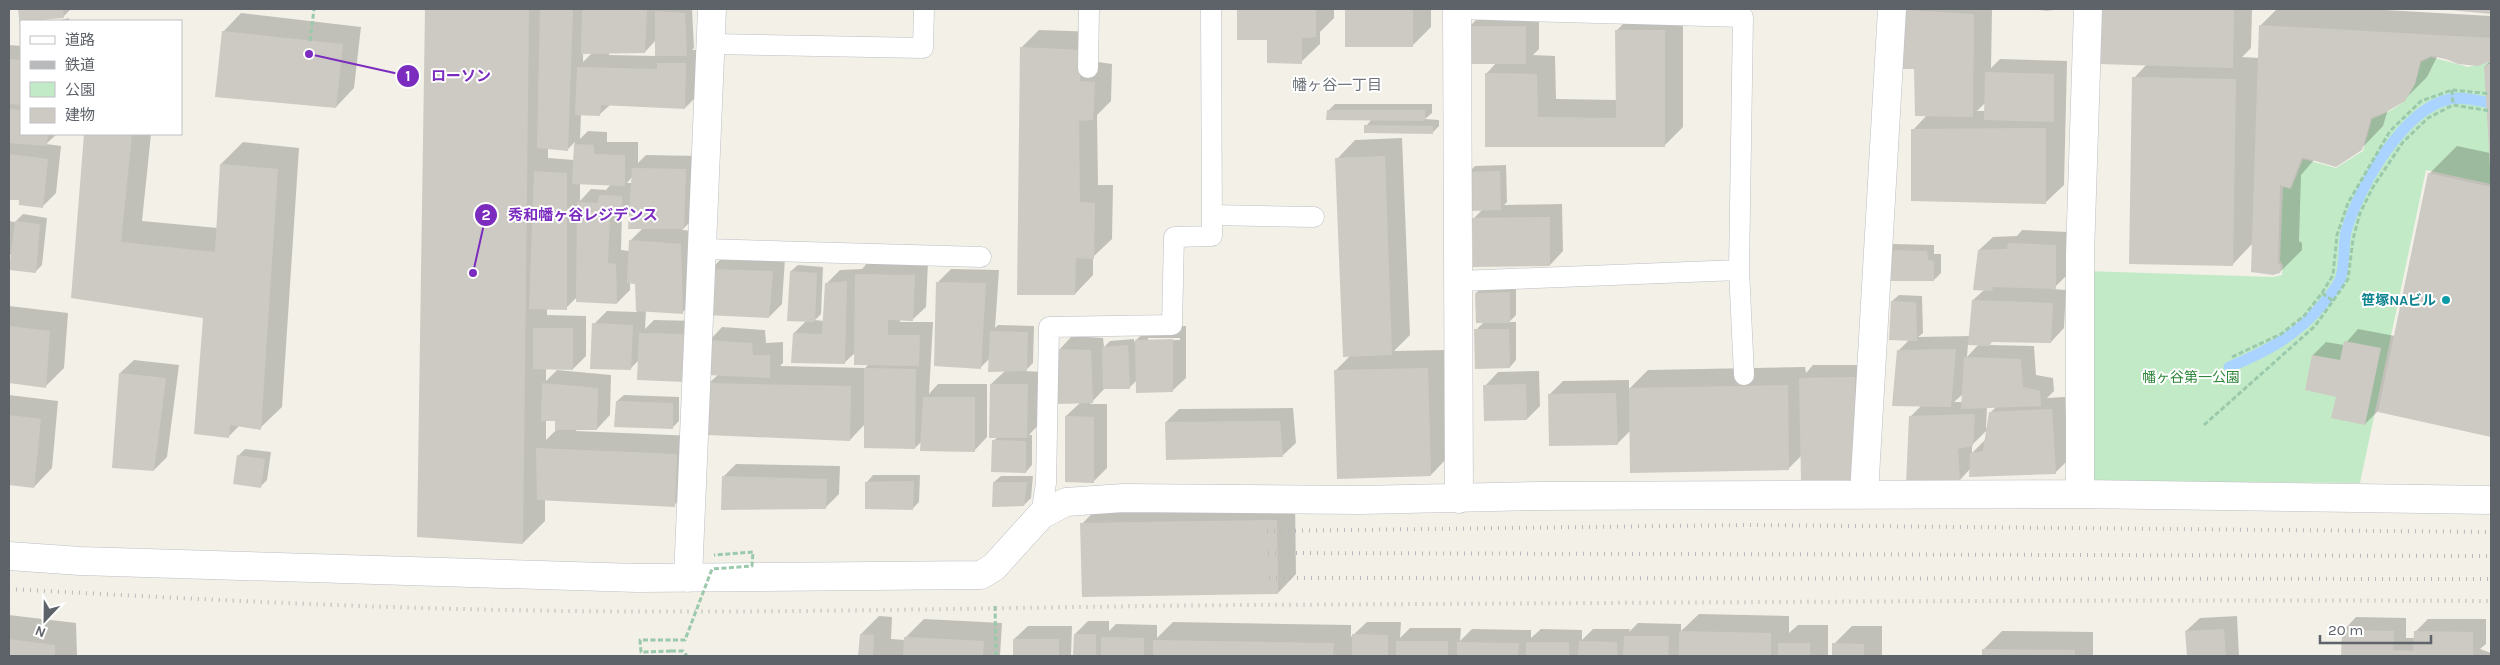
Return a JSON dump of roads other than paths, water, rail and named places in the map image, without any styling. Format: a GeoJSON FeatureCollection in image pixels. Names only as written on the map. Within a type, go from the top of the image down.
{"type":"FeatureCollection","features":[{"type":"Feature","properties":{"kind":"street"},"geometry":{"type":"LineString","coordinates":[[688,578],[704,249],[712,9]]}},
{"type":"Feature","properties":{"kind":"street"},"geometry":{"type":"LineString","coordinates":[[1457,9],[1459,499]]}},
{"type":"Feature","properties":{"kind":"street"},"geometry":{"type":"LineString","coordinates":[[1864,494],[1892,9]]}},
{"type":"Feature","properties":{"kind":"street"},"geometry":{"type":"LineString","coordinates":[[2080,494],[2080,254],[2088,9]]}},
{"type":"Feature","properties":{"kind":"street"},"geometry":{"type":"LineString","coordinates":[[9,556],[80,561],[688,578],[981,575],[994,568],[1041,515],[1066,502],[1122,498],[1361,500],[1864,494],[2080,494],[2491,500]]}},
{"type":"Feature","properties":{"kind":"lane"},"geometry":{"type":"LineString","coordinates":[[712,44],[923,48],[924,9]]}},
{"type":"Feature","properties":{"kind":"lane"},"geometry":{"type":"LineString","coordinates":[[1088,68],[1089,9]]}},
{"type":"Feature","properties":{"kind":"lane"},"geometry":{"type":"LineString","coordinates":[[1041,515],[1046,483],[1049,328],[1172,325],[1174,238],[1212,236],[1211,9]]}},
{"type":"Feature","properties":{"kind":"lane"},"geometry":{"type":"LineString","coordinates":[[1457,9],[1743,17],[1739,270],[1744,375]]}},
{"type":"Feature","properties":{"kind":"lane"},"geometry":{"type":"LineString","coordinates":[[1213,215],[1314,217]]}},
{"type":"Feature","properties":{"kind":"lane"},"geometry":{"type":"LineString","coordinates":[[704,249],[981,257]]}},
{"type":"Feature","properties":{"kind":"lane"},"geometry":{"type":"LineString","coordinates":[[1459,281],[1739,270]]}},
{"type":"Feature","properties":{"kind":"waterway"},"geometry":{"type":"LineString","coordinates":[[2229,367],[2280,342],[2302,326],[2325,302],[2341,277],[2346,232],[2352,214],[2372,173],[2400,134],[2416,118],[2433,106],[2450,99],[2465,98],[2491,103]]}},
{"type":"Feature","properties":{"kind":"railway"},"geometry":{"type":"LineString","coordinates":[[1267,531],[1748,525],[2491,532]]}},
{"type":"Feature","properties":{"kind":"railway"},"geometry":{"type":"LineString","coordinates":[[1268,553],[2491,556]]}},
{"type":"Feature","properties":{"kind":"railway"},"geometry":{"type":"LineString","coordinates":[[1269,578],[2491,579]]}},
{"type":"Feature","properties":{"kind":"railway"},"geometry":{"type":"LineString","coordinates":[[9,589],[445,609],[691,612],[1243,605],[1711,602],[2491,601]]}},
{"type":"Feature","properties":{"kind":"place","name":"ローソン"},"geometry":{"type":"Point","coordinates":[309,54]}},
{"type":"Feature","properties":{"kind":"place","name":"秀和幡ヶ谷レジデンス"},"geometry":{"type":"Point","coordinates":[473,273]}},
{"type":"Feature","properties":{"kind":"place","name":"笹塚NAビル"},"geometry":{"type":"Point","coordinates":[2446,300]}},
{"type":"Feature","properties":{"kind":"district","name":"幡ヶ谷一丁目"},"geometry":{"type":"Point","coordinates":[1337,85]}},
{"type":"Feature","properties":{"kind":"park label","name":"幡ヶ谷第一公園"},"geometry":{"type":"Point","coordinates":[2191,377]}}]}
